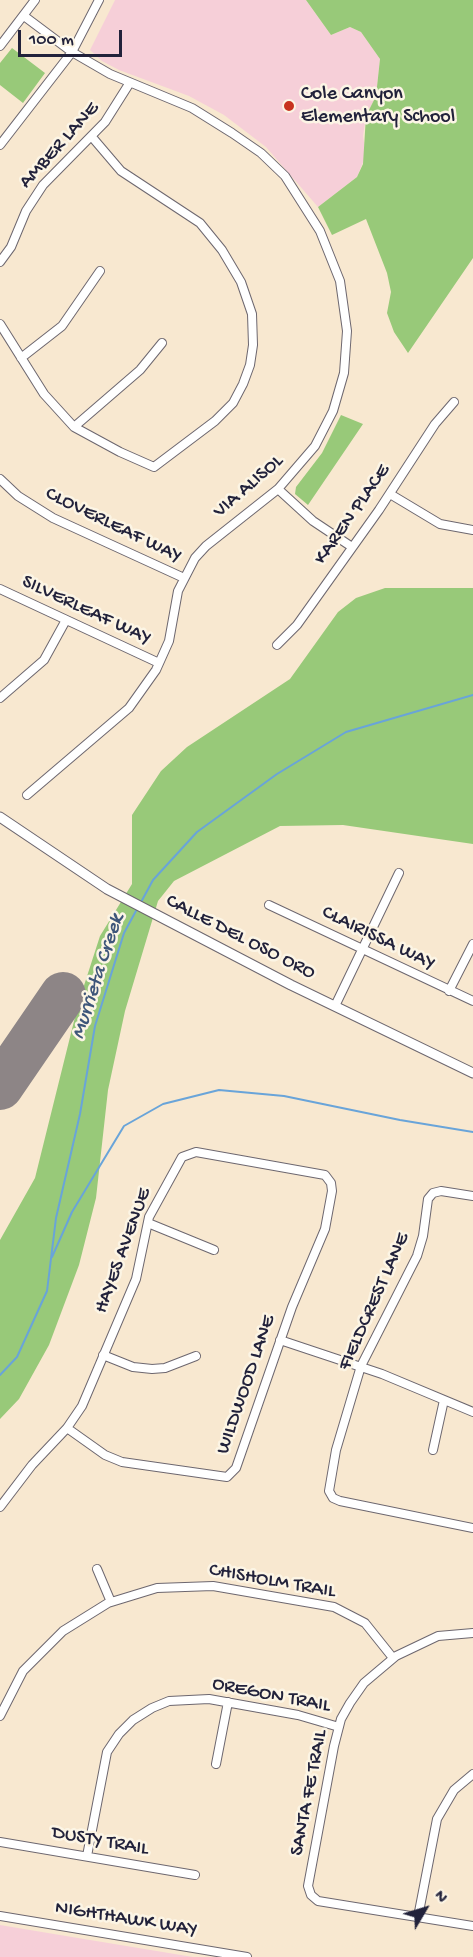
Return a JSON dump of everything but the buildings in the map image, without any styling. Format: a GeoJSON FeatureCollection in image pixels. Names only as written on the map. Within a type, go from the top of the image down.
{"type":"FeatureCollection","features":[{"type":"Feature","properties":{"kind":"main road","name":"CALLE DEL OSO ORO"},"geometry":{"type":"LineString","coordinates":[[0,818],[107,889],[335,1006],[473,1073]]}},
{"type":"Feature","properties":{"kind":"street"},"geometry":{"type":"LineString","coordinates":[[0,46],[35,0]]}},
{"type":"Feature","properties":{"kind":"street"},"geometry":{"type":"LineString","coordinates":[[0,145],[72,52],[99,0]]}},
{"type":"Feature","properties":{"kind":"street","name":"VIA ALISOL"},"geometry":{"type":"LineString","coordinates":[[24,16],[72,52],[129,84],[192,108],[261,153],[285,176],[305,204],[320,231],[340,281],[347,331],[344,373],[335,402],[315,446],[278,489],[206,546],[195,558],[178,591],[169,641],[148,683],[129,708],[27,795]]}},
{"type":"Feature","properties":{"kind":"street","name":"AMBER LANE"},"geometry":{"type":"LineString","coordinates":[[0,262],[11,247],[26,211],[43,185],[92,137],[114,111],[129,84]]}},
{"type":"Feature","properties":{"kind":"street"},"geometry":{"type":"LineString","coordinates":[[0,324],[44,394],[74,428],[154,467],[215,421],[232,403],[250,365],[252,314],[241,282],[210,233],[200,223],[134,182],[92,137]]}},
{"type":"Feature","properties":{"kind":"street"},"geometry":{"type":"LineString","coordinates":[[21,358],[62,326],[100,271]]}},
{"type":"Feature","properties":{"kind":"street"},"geometry":{"type":"LineString","coordinates":[[74,428],[140,370],[162,343]]}},
{"type":"Feature","properties":{"kind":"street","name":"KAREN PLACE"},"geometry":{"type":"LineString","coordinates":[[277,645],[297,624],[390,494],[435,424],[454,402]]}},
{"type":"Feature","properties":{"kind":"street","name":"CLOVERLEAF WAY"},"geometry":{"type":"LineString","coordinates":[[0,479],[18,496],[52,518],[184,578]]}},
{"type":"Feature","properties":{"kind":"street"},"geometry":{"type":"LineString","coordinates":[[278,489],[313,521],[352,547]]}},
{"type":"Feature","properties":{"kind":"street"},"geometry":{"type":"LineString","coordinates":[[390,494],[440,524],[473,530]]}},
{"type":"Feature","properties":{"kind":"street","name":"SILVERLEAF WAY"},"geometry":{"type":"LineString","coordinates":[[0,589],[159,663]]}},
{"type":"Feature","properties":{"kind":"street"},"geometry":{"type":"LineString","coordinates":[[0,698],[44,660],[66,620]]}},
{"type":"Feature","properties":{"kind":"street"},"geometry":{"type":"LineString","coordinates":[[335,1006],[399,873]]}},
{"type":"Feature","properties":{"kind":"street","name":"CLAIRISSA WAY"},"geometry":{"type":"LineString","coordinates":[[269,905],[473,1001]]}},
{"type":"Feature","properties":{"kind":"street"},"geometry":{"type":"LineString","coordinates":[[449,991],[473,944]]}},
{"type":"Feature","properties":{"kind":"street","name":"HAYES AVENUE"},"geometry":{"type":"LineString","coordinates":[[0,1507],[32,1465],[67,1428],[86,1396],[136,1279],[148,1223],[173,1170],[189,1152],[324,1175]]}},
{"type":"Feature","properties":{"kind":"street","name":"WILDWOOD LANE"},"geometry":{"type":"LineString","coordinates":[[67,1428],[105,1455],[122,1462],[227,1477],[236,1468],[280,1340],[325,1229],[332,1191],[331,1183],[324,1175]]}},
{"type":"Feature","properties":{"kind":"street","name":"FIELDCREST LANE"},"geometry":{"type":"LineString","coordinates":[[473,1196],[441,1191],[433,1193],[428,1199],[423,1236],[417,1256],[361,1366],[336,1450],[329,1491],[333,1498],[473,1528]]}},
{"type":"Feature","properties":{"kind":"street"},"geometry":{"type":"LineString","coordinates":[[148,1223],[214,1250]]}},
{"type":"Feature","properties":{"kind":"street"},"geometry":{"type":"LineString","coordinates":[[280,1340],[361,1366],[473,1412]]}},
{"type":"Feature","properties":{"kind":"street"},"geometry":{"type":"LineString","coordinates":[[103,1355],[133,1366],[152,1369],[165,1368],[196,1356]]}},
{"type":"Feature","properties":{"kind":"street"},"geometry":{"type":"LineString","coordinates":[[433,1450],[444,1400]]}},
{"type":"Feature","properties":{"kind":"street"},"geometry":{"type":"LineString","coordinates":[[97,1569],[111,1602]]}},
{"type":"Feature","properties":{"kind":"street","name":"CHISHOLM TRAIL"},"geometry":{"type":"LineString","coordinates":[[0,1716],[23,1671],[40,1651],[84,1616],[111,1602],[157,1588],[213,1586],[334,1607],[365,1623],[393,1658]]}},
{"type":"Feature","properties":{"kind":"street","name":"SANTA FE TRAIL"},"geometry":{"type":"LineString","coordinates":[[418,1917],[318,1901],[311,1895],[308,1886],[339,1727],[350,1702],[364,1683],[393,1658],[438,1636],[473,1633]]}},
{"type":"Feature","properties":{"kind":"street","name":"OREGON TRAIL"},"geometry":{"type":"LineString","coordinates":[[87,1856],[101,1772],[107,1752],[119,1734],[133,1720],[169,1701],[190,1698],[228,1702],[298,1715],[339,1727]]}},
{"type":"Feature","properties":{"kind":"street"},"geometry":{"type":"LineString","coordinates":[[216,1764],[228,1702]]}},
{"type":"Feature","properties":{"kind":"street"},"geometry":{"type":"LineString","coordinates":[[473,1774],[454,1790],[437,1819],[418,1917],[473,1926]]}},
{"type":"Feature","properties":{"kind":"street","name":"DUSTY TRAIL"},"geometry":{"type":"LineString","coordinates":[[0,1842],[195,1875]]}},
{"type":"Feature","properties":{"kind":"street","name":"NIGHTHAWK WAY"},"geometry":{"type":"LineString","coordinates":[[0,1916],[247,1957]]}},
{"type":"Feature","properties":{"kind":"shaded area","name":"Cole Canyon Elementary School"},"geometry":{"type":"Polygon","coordinates":[[[115,0],[306,0],[331,35],[350,27],[361,32],[380,59],[376,96],[366,116],[363,136],[366,155],[357,177],[318,207],[266,147],[224,115],[189,96],[119,70],[102,61],[90,50],[115,0]]]}},
{"type":"Feature","properties":{"kind":"shaded area"},"geometry":{"type":"Polygon","coordinates":[[[0,1925],[84,1939],[193,1957],[0,1957],[0,1925]]]}},
{"type":"Feature","properties":{"kind":"green space"},"geometry":{"type":"Polygon","coordinates":[[[306,0],[473,0],[473,258],[408,353],[394,332],[387,313],[391,292],[387,273],[366,219],[332,235],[318,207],[357,177],[363,164],[366,116],[376,96],[380,59],[361,32],[350,27],[331,35],[306,0]]]}},
{"type":"Feature","properties":{"kind":"green space"},"geometry":{"type":"Polygon","coordinates":[[[12,48],[45,73],[23,103],[0,85],[0,63],[12,48]]]}},
{"type":"Feature","properties":{"kind":"green space"},"geometry":{"type":"Polygon","coordinates":[[[341,415],[363,424],[308,505],[295,494],[296,487],[322,453],[341,415]]]}},
{"type":"Feature","properties":{"kind":"green space"},"geometry":{"type":"Polygon","coordinates":[[[385,588],[473,588],[473,844],[343,825],[280,826],[174,881],[158,901],[125,1011],[108,1090],[96,1198],[79,1265],[49,1345],[19,1399],[0,1419],[0,1240],[35,1178],[79,1001],[100,936],[132,884],[132,815],[161,771],[187,747],[290,679],[338,612],[356,598],[385,588]]]}},
{"type":"Feature","properties":{"kind":"waterway","name":"Murrieta Creek"},"geometry":{"type":"LineString","coordinates":[[140,904],[153,880],[197,832],[277,774],[346,732],[473,695]]}},
{"type":"Feature","properties":{"kind":"waterway","name":"Murrieta Creek"},"geometry":{"type":"LineString","coordinates":[[0,1375],[17,1357],[47,1291],[56,1218],[80,1114],[95,1026],[124,933],[137,909]]}},
{"type":"Feature","properties":{"kind":"waterway"},"geometry":{"type":"LineString","coordinates":[[52,1257],[72,1212],[124,1126],[163,1104],[219,1090],[284,1096],[400,1120],[473,1132]]}},
{"type":"Feature","properties":{"kind":"runway"},"geometry":{"type":"LineString","coordinates":[[0,1087],[63,995]]}},
{"type":"Feature","properties":{"kind":"place","name":"Cole Canyon Elementary School"},"geometry":{"type":"Point","coordinates":[289,106]}}]}
